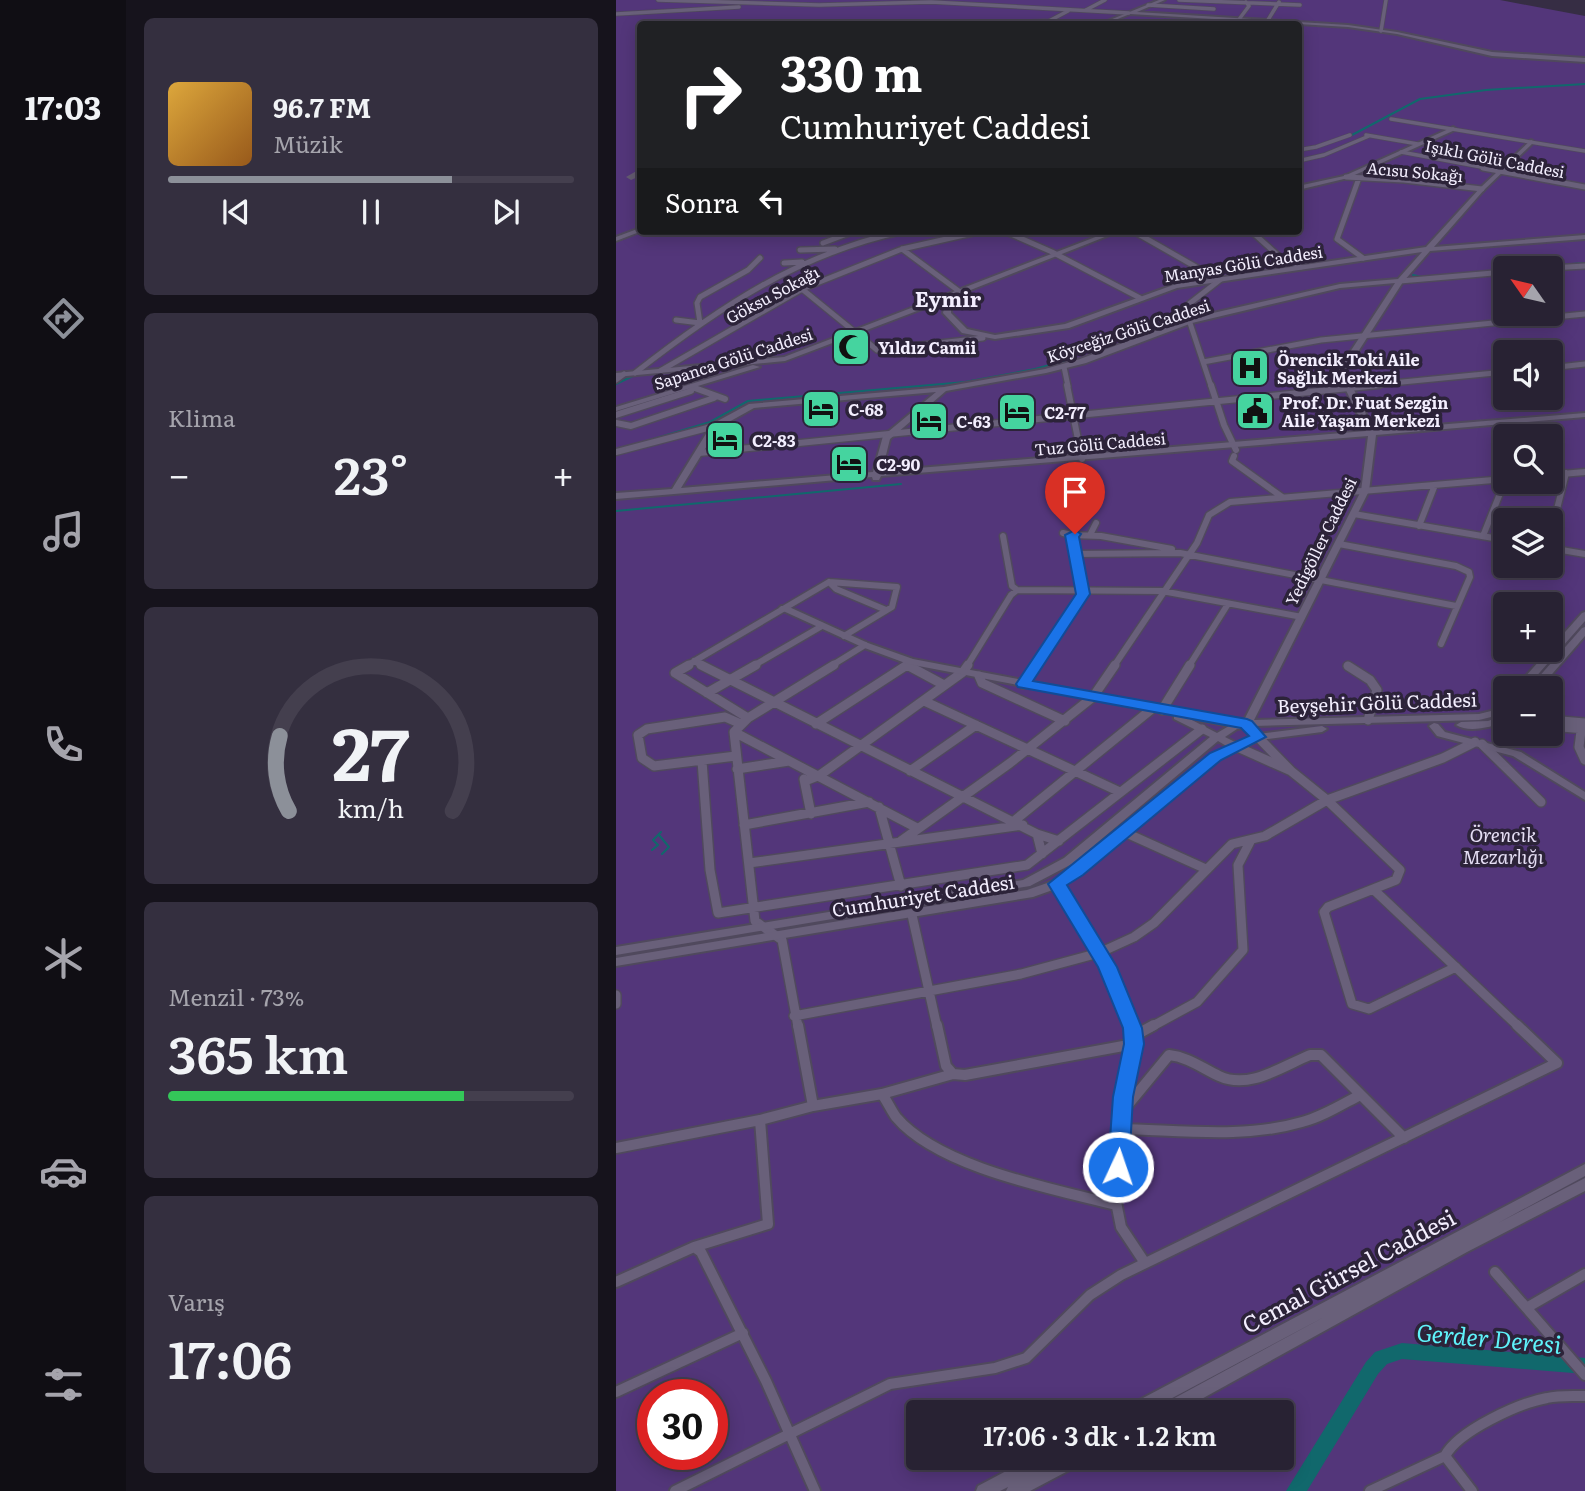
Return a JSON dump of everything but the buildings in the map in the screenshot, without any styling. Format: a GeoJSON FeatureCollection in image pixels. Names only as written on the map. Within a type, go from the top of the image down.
{"type":"FeatureCollection","features":[{"type":"Feature","properties":{"kind":"street"},"geometry":{"type":"LineString","coordinates":[[658,0],[837,5],[915,2],[1127,14]]}},
{"type":"Feature","properties":{"kind":"street"},"geometry":{"type":"LineString","coordinates":[[826,0],[837,5]]}},
{"type":"Feature","properties":{"kind":"street"},"geometry":{"type":"LineString","coordinates":[[1110,21],[1163,0]]}},
{"type":"Feature","properties":{"kind":"street"},"geometry":{"type":"LineString","coordinates":[[1179,0],[1279,2],[1300,5]]}},
{"type":"Feature","properties":{"kind":"street"},"geometry":{"type":"LineString","coordinates":[[1381,31],[1386,0]]}},
{"type":"Feature","properties":{"kind":"street"},"geometry":{"type":"LineString","coordinates":[[1085,10],[1101,1]]}},
{"type":"Feature","properties":{"kind":"street"},"geometry":{"type":"LineString","coordinates":[[1202,17],[1227,1]]}},
{"type":"Feature","properties":{"kind":"street"},"geometry":{"type":"LineString","coordinates":[[1240,18],[1249,6],[1247,2]]}},
{"type":"Feature","properties":{"kind":"street"},"geometry":{"type":"LineString","coordinates":[[1268,20],[1279,2]]}},
{"type":"Feature","properties":{"kind":"street"},"geometry":{"type":"LineString","coordinates":[[616,14],[735,8],[756,3]]}},
{"type":"Feature","properties":{"kind":"street"},"geometry":{"type":"LineString","coordinates":[[1148,5],[1214,9]]}},
{"type":"Feature","properties":{"kind":"street"},"geometry":{"type":"LineString","coordinates":[[1013,8],[1278,21]]}},
{"type":"Feature","properties":{"kind":"street"},"geometry":{"type":"LineString","coordinates":[[1053,21],[1068,12]]}},
{"type":"Feature","properties":{"kind":"street"},"geometry":{"type":"LineString","coordinates":[[1302,23],[1381,31],[1492,54],[1585,60]]}},
{"type":"Feature","properties":{"kind":"street"},"geometry":{"type":"LineString","coordinates":[[1391,119],[1585,151]]}},
{"type":"Feature","properties":{"kind":"street"},"geometry":{"type":"LineString","coordinates":[[1302,187],[1346,177],[1453,129]]}},
{"type":"Feature","properties":{"kind":"street"},"geometry":{"type":"LineString","coordinates":[[1302,149],[1350,135]]}},
{"type":"Feature","properties":{"kind":"street"},"geometry":{"type":"LineString","coordinates":[[1302,160],[1324,155],[1367,135],[1418,145]]}},
{"type":"Feature","properties":{"kind":"street"},"geometry":{"type":"LineString","coordinates":[[1372,437],[1341,372],[1400,281],[1482,189],[1531,142]]}},
{"type":"Feature","properties":{"kind":"street","name":"Işıklı Gölü Caddesi"},"geometry":{"type":"LineString","coordinates":[[1401,152],[1585,187]]}},
{"type":"Feature","properties":{"kind":"street","name":"Acısu Sokağı"},"geometry":{"type":"LineString","coordinates":[[1346,177],[1404,180],[1482,189]]}},
{"type":"Feature","properties":{"kind":"street"},"geometry":{"type":"LineString","coordinates":[[1359,178],[1337,239],[1363,258]]}},
{"type":"Feature","properties":{"kind":"street"},"geometry":{"type":"LineString","coordinates":[[616,238],[637,230]]}},
{"type":"Feature","properties":{"kind":"street"},"geometry":{"type":"LineString","coordinates":[[822,243],[844,235]]}},
{"type":"Feature","properties":{"kind":"street"},"geometry":{"type":"LineString","coordinates":[[635,373],[700,323],[783,273],[867,238],[883,235]]}},
{"type":"Feature","properties":{"kind":"street","name":"Göksu Sokağı"},"geometry":{"type":"LineString","coordinates":[[660,371],[802,289],[902,249],[964,235]]}},
{"type":"Feature","properties":{"kind":"street"},"geometry":{"type":"LineString","coordinates":[[1012,235],[1140,298]]}},
{"type":"Feature","properties":{"kind":"street","name":"Sapanca Gölü Caddesi"},"geometry":{"type":"LineString","coordinates":[[618,408],[692,389],[767,361],[785,359],[1107,235]]}},
{"type":"Feature","properties":{"kind":"street"},"geometry":{"type":"LineString","coordinates":[[1140,235],[1220,279],[1189,304],[1186,312],[1235,451],[1232,461],[1239,469],[1283,497]]}},
{"type":"Feature","properties":{"kind":"street"},"geometry":{"type":"LineString","coordinates":[[1255,235],[1282,259],[1301,267]]}},
{"type":"Feature","properties":{"kind":"street","name":"Manyas Gölü Caddesi"},"geometry":{"type":"LineString","coordinates":[[948,301],[947,313],[962,329],[993,337],[1066,326],[1174,286],[1429,250],[1585,237]]}},
{"type":"Feature","properties":{"kind":"street"},"geometry":{"type":"LineString","coordinates":[[800,250],[841,248]]}},
{"type":"Feature","properties":{"kind":"street"},"geometry":{"type":"LineString","coordinates":[[902,249],[960,292],[948,301]]}},
{"type":"Feature","properties":{"kind":"street"},"geometry":{"type":"LineString","coordinates":[[700,323],[700,297],[748,270],[760,258]]}},
{"type":"Feature","properties":{"kind":"street"},"geometry":{"type":"LineString","coordinates":[[784,263],[812,261]]}},
{"type":"Feature","properties":{"kind":"street"},"geometry":{"type":"LineString","coordinates":[[1563,267],[1585,265]]}},
{"type":"Feature","properties":{"kind":"street","name":"Köyceğiz Gölü Caddesi"},"geometry":{"type":"LineString","coordinates":[[715,426],[755,405],[943,389],[1064,367],[1190,321],[1340,286],[1493,273]]}},
{"type":"Feature","properties":{"kind":"street"},"geometry":{"type":"LineString","coordinates":[[802,289],[852,332],[880,350],[983,338]]}},
{"type":"Feature","properties":{"kind":"street","name":"Sapanca Gölü Caddesi"},"geometry":{"type":"LineString","coordinates":[[936,300],[948,301]]}},
{"type":"Feature","properties":{"kind":"street"},"geometry":{"type":"LineString","coordinates":[[698,309],[720,312]]}},
{"type":"Feature","properties":{"kind":"street"},"geometry":{"type":"LineString","coordinates":[[1203,362],[1319,341],[1585,314]]}},
{"type":"Feature","properties":{"kind":"street"},"geometry":{"type":"LineString","coordinates":[[676,320],[700,323]]}},
{"type":"Feature","properties":{"kind":"street"},"geometry":{"type":"LineString","coordinates":[[616,380],[620,374],[767,361]]}},
{"type":"Feature","properties":{"kind":"street"},"geometry":{"type":"LineString","coordinates":[[1563,367],[1585,364]]}},
{"type":"Feature","properties":{"kind":"street"},"geometry":{"type":"LineString","coordinates":[[1064,367],[1082,459]]}},
{"type":"Feature","properties":{"kind":"street"},"geometry":{"type":"LineString","coordinates":[[699,453],[1493,373]]}},
{"type":"Feature","properties":{"kind":"street"},"geometry":{"type":"LineString","coordinates":[[692,389],[725,399]]}},
{"type":"Feature","properties":{"kind":"street"},"geometry":{"type":"LineString","coordinates":[[876,476],[884,442],[943,389]]}},
{"type":"Feature","properties":{"kind":"street"},"geometry":{"type":"LineString","coordinates":[[616,422],[631,426],[714,398]]}},
{"type":"Feature","properties":{"kind":"street"},"geometry":{"type":"LineString","coordinates":[[616,415],[650,401]]}},
{"type":"Feature","properties":{"kind":"street"},"geometry":{"type":"LineString","coordinates":[[1249,401],[1253,408]]}},
{"type":"Feature","properties":{"kind":"street","name":"Tuz Gölü Caddesi"},"geometry":{"type":"LineString","coordinates":[[616,498],[876,476],[1235,451],[1585,415]]}},
{"type":"Feature","properties":{"kind":"street"},"geometry":{"type":"LineString","coordinates":[[616,452],[715,426]]}},
{"type":"Feature","properties":{"kind":"street"},"geometry":{"type":"LineString","coordinates":[[674,492],[715,426]]}},
{"type":"Feature","properties":{"kind":"street","name":"Yedigöller Caddesi"},"geometry":{"type":"LineString","coordinates":[[1243,725],[1302,617],[1365,491],[1372,437]]}},
{"type":"Feature","properties":{"kind":"street","name":"Tuz Gölü Caddesi"},"geometry":{"type":"LineString","coordinates":[[616,498],[1082,459],[1235,451]]}},
{"type":"Feature","properties":{"kind":"street"},"geometry":{"type":"LineString","coordinates":[[1563,473],[1585,471]]}},
{"type":"Feature","properties":{"kind":"street"},"geometry":{"type":"LineString","coordinates":[[1557,508],[1566,473]]}},
{"type":"Feature","properties":{"kind":"street"},"geometry":{"type":"LineString","coordinates":[[901,841],[1065,721],[1093,696],[1190,553],[1203,523],[1216,508],[1230,502],[1493,481]]}},
{"type":"Feature","properties":{"kind":"street"},"geometry":{"type":"LineString","coordinates":[[1419,526],[1435,485]]}},
{"type":"Feature","properties":{"kind":"street"},"geometry":{"type":"LineString","coordinates":[[1483,537],[1500,494]]}},
{"type":"Feature","properties":{"kind":"street"},"geometry":{"type":"LineString","coordinates":[[1354,514],[1493,538]]}},
{"type":"Feature","properties":{"kind":"street"},"geometry":{"type":"LineString","coordinates":[[1090,535],[1096,523]]}},
{"type":"Feature","properties":{"kind":"street"},"geometry":{"type":"LineString","coordinates":[[1063,533],[1090,535],[1190,553],[1457,606]]}},
{"type":"Feature","properties":{"kind":"street"},"geometry":{"type":"LineString","coordinates":[[1023,684],[1083,594],[1072,535]]}},
{"type":"Feature","properties":{"kind":"street"},"geometry":{"type":"LineString","coordinates":[[1003,536],[1012,586],[1017,590],[1162,591],[1302,617]]}},
{"type":"Feature","properties":{"kind":"street"},"geometry":{"type":"LineString","coordinates":[[1339,544],[1466,569],[1469,578],[1441,644]]}},
{"type":"Feature","properties":{"kind":"street"},"geometry":{"type":"LineString","coordinates":[[1563,550],[1585,554]]}},
{"type":"Feature","properties":{"kind":"street"},"geometry":{"type":"LineString","coordinates":[[1075,554],[1190,553]]}},
{"type":"Feature","properties":{"kind":"street"},"geometry":{"type":"LineString","coordinates":[[830,582],[836,589],[886,610]]}},
{"type":"Feature","properties":{"kind":"street"},"geometry":{"type":"LineString","coordinates":[[844,636],[886,610],[894,602],[898,591],[895,585],[830,582],[675,673],[707,693],[741,724],[789,761],[917,828]]}},
{"type":"Feature","properties":{"kind":"street"},"geometry":{"type":"LineString","coordinates":[[805,781],[820,775],[963,672],[1011,595],[1017,590]]}},
{"type":"Feature","properties":{"kind":"street"},"geometry":{"type":"LineString","coordinates":[[749,863],[1019,823],[1075,770],[1161,710],[1228,604]]}},
{"type":"Feature","properties":{"kind":"street"},"geometry":{"type":"LineString","coordinates":[[784,608],[909,663],[944,685]]}},
{"type":"Feature","properties":{"kind":"street"},"geometry":{"type":"LineString","coordinates":[[1531,676],[1585,615]]}},
{"type":"Feature","properties":{"kind":"street"},"geometry":{"type":"LineString","coordinates":[[707,693],[822,626]]}},
{"type":"Feature","properties":{"kind":"street"},"geometry":{"type":"LineString","coordinates":[[1545,676],[1585,630]]}},
{"type":"Feature","properties":{"kind":"street"},"geometry":{"type":"LineString","coordinates":[[813,1106],[794,1016],[782,940],[755,921],[736,755],[741,724],[865,645]]}},
{"type":"Feature","properties":{"kind":"street"},"geometry":{"type":"LineString","coordinates":[[694,661],[1037,834],[1059,841]]}},
{"type":"Feature","properties":{"kind":"street"},"geometry":{"type":"LineString","coordinates":[[816,724],[909,663],[1243,725],[1264,736],[1291,771]]}},
{"type":"Feature","properties":{"kind":"street"},"geometry":{"type":"LineString","coordinates":[[1348,666],[1370,680],[1377,690],[1368,720]]}},
{"type":"Feature","properties":{"kind":"street"},"geometry":{"type":"LineString","coordinates":[[979,676],[982,683],[1065,721]]}},
{"type":"Feature","properties":{"kind":"street"},"geometry":{"type":"LineString","coordinates":[[924,701],[1120,792]]}},
{"type":"Feature","properties":{"kind":"street"},"geometry":{"type":"LineString","coordinates":[[1161,710],[1202,729],[1214,740],[1235,746],[1291,771],[1328,800],[1400,870],[1396,880],[1324,912],[1352,1004],[1369,1009],[1456,967]]}},
{"type":"Feature","properties":{"kind":"street"},"geometry":{"type":"LineString","coordinates":[[736,755],[654,766],[642,758],[638,735],[647,729],[725,717],[741,724]]}},
{"type":"Feature","properties":{"kind":"street","name":"Beyşehir Gölü Caddesi"},"geometry":{"type":"LineString","coordinates":[[1214,740],[1243,725],[1368,720],[1447,722]]}},
{"type":"Feature","properties":{"kind":"street"},"geometry":{"type":"LineString","coordinates":[[1418,722],[1434,726],[1447,722],[1489,724],[1493,722]]}},
{"type":"Feature","properties":{"kind":"street","name":"Cumhuriyet Caddesi"},"geometry":{"type":"LineString","coordinates":[[616,962],[1018,898],[1057,884],[1077,871],[1215,757],[1235,746],[1264,736],[1310,729],[1418,722]]}},
{"type":"Feature","properties":{"kind":"street"},"geometry":{"type":"LineString","coordinates":[[1563,722],[1583,726]]}},
{"type":"Feature","properties":{"kind":"street"},"geometry":{"type":"LineString","coordinates":[[910,771],[976,725]]}},
{"type":"Feature","properties":{"kind":"street"},"geometry":{"type":"LineString","coordinates":[[1434,726],[1441,734],[1526,758],[1585,797]]}},
{"type":"Feature","properties":{"kind":"street"},"geometry":{"type":"LineString","coordinates":[[1563,726],[1583,726]]}},
{"type":"Feature","properties":{"kind":"street"},"geometry":{"type":"LineString","coordinates":[[1583,726],[1579,747],[1585,760]]}},
{"type":"Feature","properties":{"kind":"street"},"geometry":{"type":"LineString","coordinates":[[702,761],[710,870],[718,914],[1019,867],[1042,854],[1202,729]]}},
{"type":"Feature","properties":{"kind":"street","name":"Cumhuriyet Caddesi"},"geometry":{"type":"LineString","coordinates":[[616,951],[1016,886],[1042,877],[1068,861],[1214,740]]}},
{"type":"Feature","properties":{"kind":"street"},"geometry":{"type":"LineString","coordinates":[[794,1016],[1021,974],[1099,954],[1134,937],[1154,923],[1232,844],[1265,836],[1328,800],[1478,743]]}},
{"type":"Feature","properties":{"kind":"street"},"geometry":{"type":"LineString","coordinates":[[1478,743],[1528,786],[1541,802]]}},
{"type":"Feature","properties":{"kind":"street"},"geometry":{"type":"LineString","coordinates":[[737,769],[789,761]]}},
{"type":"Feature","properties":{"kind":"street"},"geometry":{"type":"LineString","coordinates":[[799,767],[805,781],[811,814]]}},
{"type":"Feature","properties":{"kind":"street"},"geometry":{"type":"LineString","coordinates":[[744,825],[869,802]]}},
{"type":"Feature","properties":{"kind":"street"},"geometry":{"type":"LineString","coordinates":[[879,807],[901,886]]}},
{"type":"Feature","properties":{"kind":"street"},"geometry":{"type":"LineString","coordinates":[[985,828],[1001,814]]}},
{"type":"Feature","properties":{"kind":"street"},"geometry":{"type":"LineString","coordinates":[[1124,832],[1206,869]]}},
{"type":"Feature","properties":{"kind":"street"},"geometry":{"type":"LineString","coordinates":[[1037,834],[1042,854]]}},
{"type":"Feature","properties":{"kind":"street"},"geometry":{"type":"LineString","coordinates":[[616,1147],[882,1094],[953,1074],[965,1075],[1134,1040],[1198,1002],[1243,950],[1238,865],[1251,840]]}},
{"type":"Feature","properties":{"kind":"street"},"geometry":{"type":"LineString","coordinates":[[1057,884],[1118,989],[1134,1040],[1120,1129],[1116,1205],[1121,1227],[1146,1263]]}},
{"type":"Feature","properties":{"kind":"street"},"geometry":{"type":"LineString","coordinates":[[675,1491],[890,1384],[995,1368],[1026,1358],[1090,1295],[1146,1263],[1557,1063],[1373,889]]}},
{"type":"Feature","properties":{"kind":"street"},"geometry":{"type":"LineString","coordinates":[[912,915],[946,1066],[953,1074]]}},
{"type":"Feature","properties":{"kind":"street"},"geometry":{"type":"LineString","coordinates":[[616,995],[616,1004]]}},
{"type":"Feature","properties":{"kind":"street"},"geometry":{"type":"LineString","coordinates":[[1122,1112],[1165,1058],[1173,1054],[1236,1083],[1247,1082],[1310,1055],[1321,1055],[1404,1138]]}},
{"type":"Feature","properties":{"kind":"street"},"geometry":{"type":"LineString","coordinates":[[882,1094],[886,1106],[902,1126],[941,1152],[976,1165],[1116,1205]]}},
{"type":"Feature","properties":{"kind":"street"},"geometry":{"type":"LineString","coordinates":[[1120,1129],[1279,1127],[1312,1119],[1360,1095]]}},
{"type":"Feature","properties":{"kind":"street"},"geometry":{"type":"LineString","coordinates":[[616,1282],[694,1247],[768,1224],[760,1120]]}},
{"type":"Feature","properties":{"kind":"street","name":"Cemal Gürsel Caddesi"},"geometry":{"type":"LineString","coordinates":[[1154,1400],[1585,1168]]}},
{"type":"Feature","properties":{"kind":"street","name":"Cemal Gürsel Caddesi"},"geometry":{"type":"LineString","coordinates":[[1186,1400],[1462,1248],[1585,1184]]}},
{"type":"Feature","properties":{"kind":"street"},"geometry":{"type":"LineString","coordinates":[[694,1247],[701,1252],[743,1333],[815,1491]]}},
{"type":"Feature","properties":{"kind":"street"},"geometry":{"type":"LineString","coordinates":[[1495,1272],[1579,1368]]}},
{"type":"Feature","properties":{"kind":"street"},"geometry":{"type":"LineString","coordinates":[[1528,1307],[1585,1274]]}},
{"type":"Feature","properties":{"kind":"street"},"geometry":{"type":"LineString","coordinates":[[616,1392],[743,1333]]}},
{"type":"Feature","properties":{"kind":"street"},"geometry":{"type":"LineString","coordinates":[[1370,1491],[1445,1456],[1451,1445],[1526,1402],[1544,1397],[1585,1396]]}},
{"type":"Feature","properties":{"kind":"street"},"geometry":{"type":"LineString","coordinates":[[1445,1456],[1472,1491]]}},
{"type":"Feature","properties":{"kind":"street"},"geometry":{"type":"LineString","coordinates":[[984,1491],[1023,1470]]}},
{"type":"Feature","properties":{"kind":"street"},"geometry":{"type":"LineString","coordinates":[[1014,1491],[1054,1470]]}},
{"type":"Feature","properties":{"kind":"green space","name":"Örencik Mezarlığı"},"geometry":{"type":"Polygon","coordinates":[[[616,0],[1500,0],[1585,16],[1585,1491],[616,1491],[616,0]]]}},
{"type":"Feature","properties":{"kind":"waterway"},"geometry":{"type":"LineString","coordinates":[[1352,135],[1420,99],[1486,90],[1585,84]]}},
{"type":"Feature","properties":{"kind":"waterway"},"geometry":{"type":"LineString","coordinates":[[1563,265],[1585,263]]}},
{"type":"Feature","properties":{"kind":"waterway"},"geometry":{"type":"LineString","coordinates":[[1413,275],[1422,277]]}},
{"type":"Feature","properties":{"kind":"waterway"},"geometry":{"type":"LineString","coordinates":[[722,313],[756,292]]}},
{"type":"Feature","properties":{"kind":"waterway"},"geometry":{"type":"LineString","coordinates":[[650,440],[710,422],[748,401],[965,382],[1035,369],[1075,358]]}},
{"type":"Feature","properties":{"kind":"waterway"},"geometry":{"type":"LineString","coordinates":[[616,384],[635,375]]}},
{"type":"Feature","properties":{"kind":"waterway"},"geometry":{"type":"LineString","coordinates":[[616,511],[901,484]]}},
{"type":"Feature","properties":{"kind":"waterway"},"geometry":{"type":"LineString","coordinates":[[652,850],[658,845],[653,840],[661,832]]}},
{"type":"Feature","properties":{"kind":"waterway"},"geometry":{"type":"LineString","coordinates":[[659,835],[669,847],[662,854]]}},
{"type":"Feature","properties":{"kind":"waterway","name":"Gerder Deresi"},"geometry":{"type":"LineString","coordinates":[[1296,1491],[1372,1368],[1381,1358],[1402,1351],[1585,1366]]}},
{"type":"Feature","properties":{"kind":"taxiway"},"geometry":{"type":"LineString","coordinates":[[631,177],[637,174]]}},
{"type":"Feature","properties":{"kind":"place","name":"Yıldız Camii"},"geometry":{"type":"Point","coordinates":[851,347]}},
{"type":"Feature","properties":{"kind":"place","name":"Örencik Toki Aile Sağlık Merkezi"},"geometry":{"type":"Point","coordinates":[1250,368]}},
{"type":"Feature","properties":{"kind":"place","name":"C-68"},"geometry":{"type":"Point","coordinates":[821,409]}},
{"type":"Feature","properties":{"kind":"place","name":"Prof. Dr. Fuat Sezgin Aile Yaşam Merkezi"},"geometry":{"type":"Point","coordinates":[1255,411]}},
{"type":"Feature","properties":{"kind":"place","name":"C2-77"},"geometry":{"type":"Point","coordinates":[1017,412]}},
{"type":"Feature","properties":{"kind":"place","name":"C-63"},"geometry":{"type":"Point","coordinates":[929,421]}},
{"type":"Feature","properties":{"kind":"place","name":"C2-83"},"geometry":{"type":"Point","coordinates":[725,440]}},
{"type":"Feature","properties":{"kind":"place","name":"C2-90"},"geometry":{"type":"Point","coordinates":[849,464]}},
{"type":"Feature","properties":{"kind":"district","name":"Eymir"},"geometry":{"type":"Point","coordinates":[948,297]}},
{"type":"Feature","properties":{"kind":"route"},"geometry":{"type":"LineString","coordinates":[[1075,534],[1072,535],[1083,594],[1023,684],[1240,725],[1247,724],[1258,737],[1215,757],[1077,871],[1057,884],[1108,967],[1134,1037],[1123,1097],[1118,1167]]}}]}
